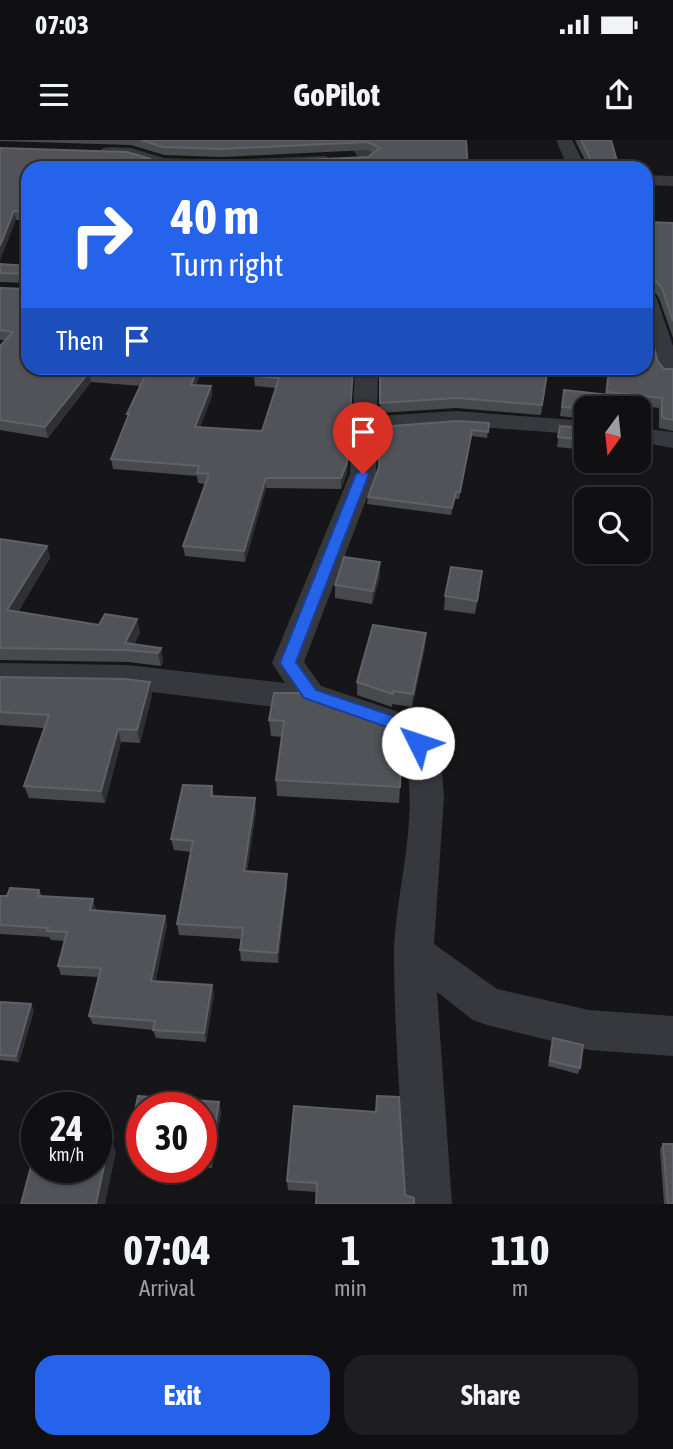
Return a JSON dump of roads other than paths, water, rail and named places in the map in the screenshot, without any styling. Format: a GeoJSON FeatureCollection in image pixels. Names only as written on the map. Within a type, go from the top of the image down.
{"type":"FeatureCollection","features":[{"type":"Feature","properties":{"kind":"street"},"geometry":{"type":"LineString","coordinates":[[354,140],[370,161]]}},
{"type":"Feature","properties":{"kind":"street"},"geometry":{"type":"LineString","coordinates":[[565,140],[574,161]]}},
{"type":"Feature","properties":{"kind":"street"},"geometry":{"type":"LineString","coordinates":[[91,151],[131,153],[156,161]]}},
{"type":"Feature","properties":{"kind":"street"},"geometry":{"type":"LineString","coordinates":[[653,180],[673,181]]}},
{"type":"Feature","properties":{"kind":"street"},"geometry":{"type":"LineString","coordinates":[[653,319],[671,371],[653,369]]}},
{"type":"Feature","properties":{"kind":"street"},"geometry":{"type":"LineString","coordinates":[[310,694],[288,663],[363,474],[366,375]]}},
{"type":"Feature","properties":{"kind":"street"},"geometry":{"type":"LineString","coordinates":[[364,424],[456,418],[574,427]]}},
{"type":"Feature","properties":{"kind":"street"},"geometry":{"type":"LineString","coordinates":[[651,437],[673,440]]}},
{"type":"Feature","properties":{"kind":"street"},"geometry":{"type":"LineString","coordinates":[[0,675],[128,677],[274,695],[310,694],[411,729],[424,758],[427,797],[414,952],[429,1204]]}},
{"type":"Feature","properties":{"kind":"street"},"geometry":{"type":"LineString","coordinates":[[414,952],[488,1006],[589,1030],[673,1036]]}}]}
